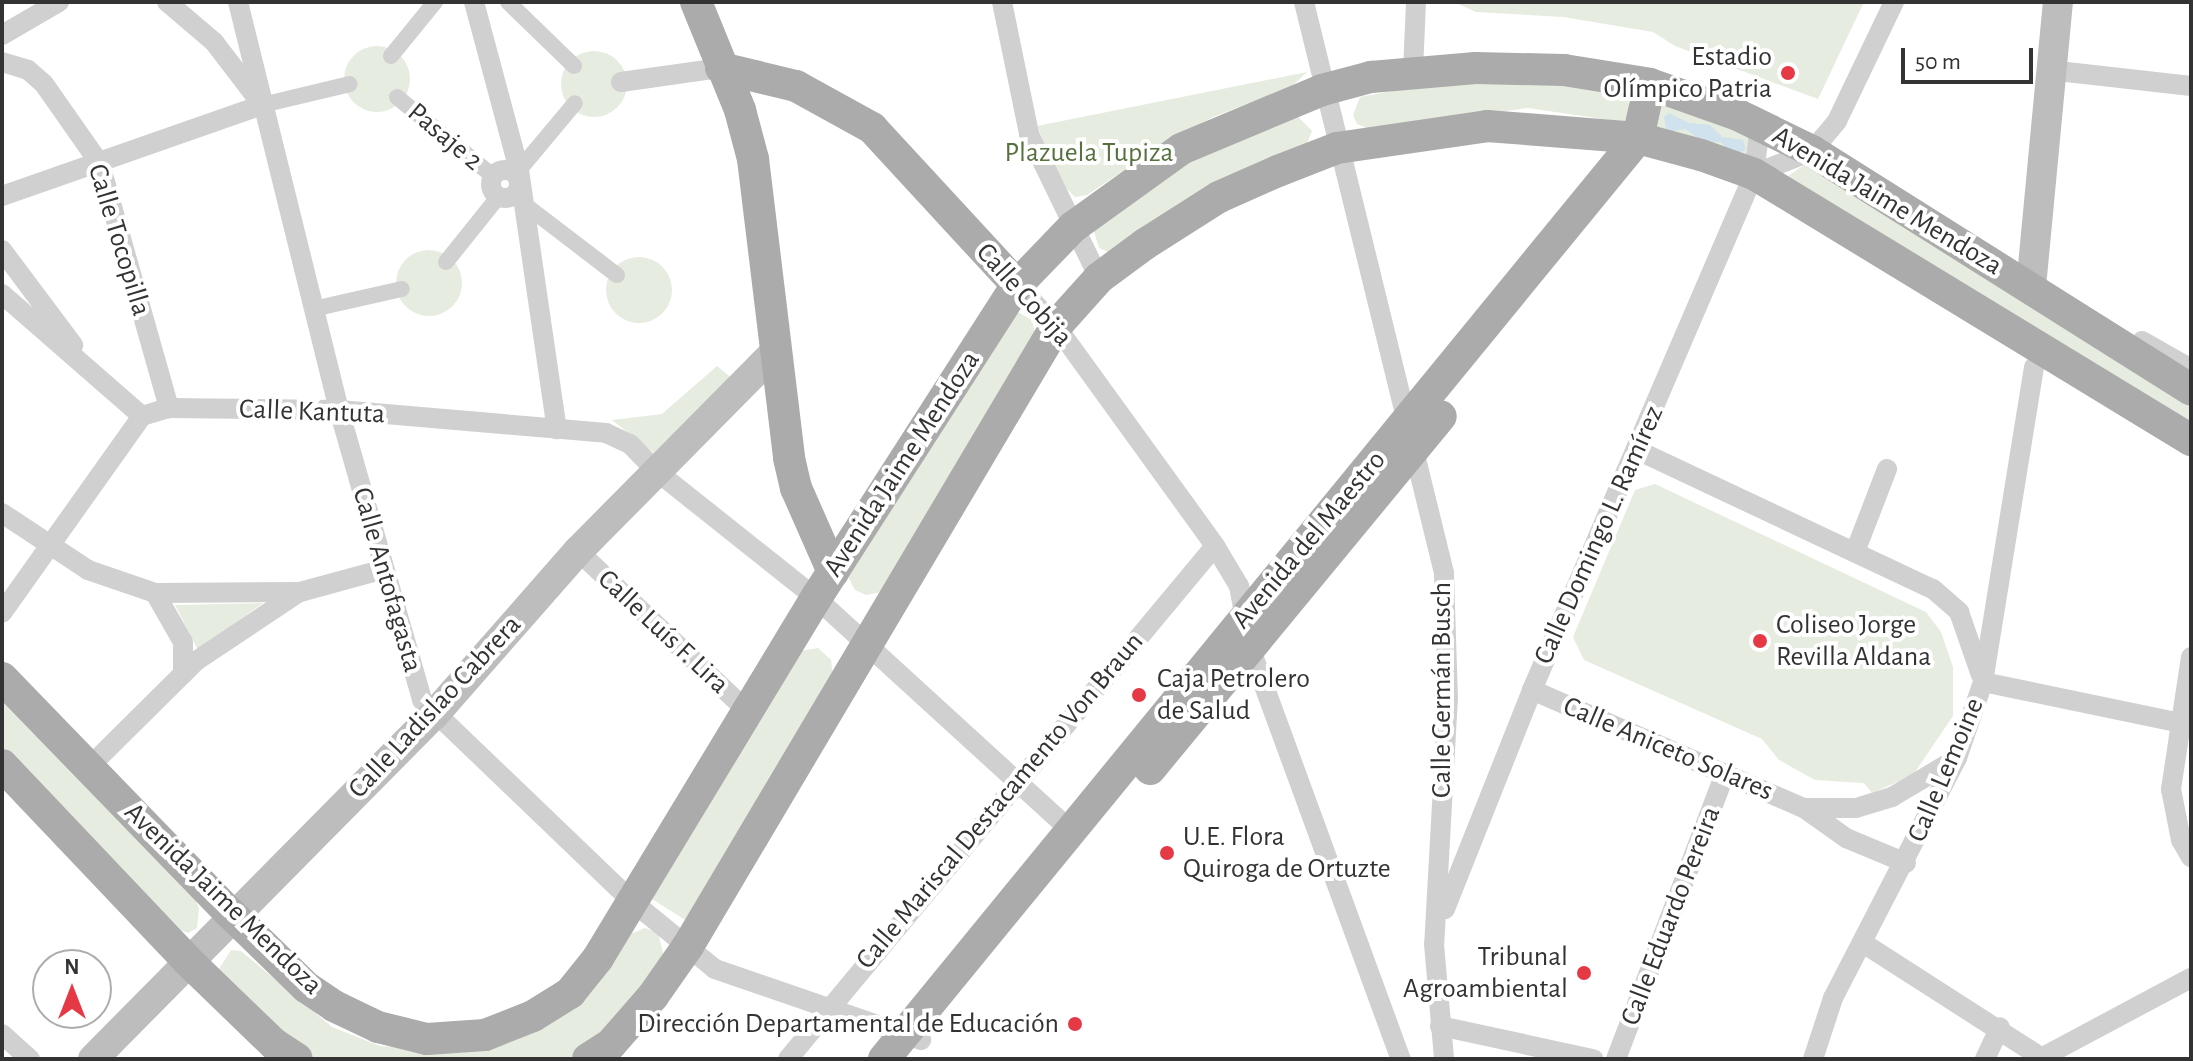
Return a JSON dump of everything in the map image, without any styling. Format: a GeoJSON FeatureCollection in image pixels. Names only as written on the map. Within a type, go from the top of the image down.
{"type":"FeatureCollection","features":[{"type":"Feature","properties":{"kind":"main road"},"geometry":{"type":"LineString","coordinates":[[696,2],[740,110],[753,159],[774,353],[796,488],[824,585]]}},
{"type":"Feature","properties":{"kind":"main road"},"geometry":{"type":"LineString","coordinates":[[2031,287],[2049,70],[2058,2]]}},
{"type":"Feature","properties":{"kind":"main road","name":"Calle Cobija"},"geometry":{"type":"LineString","coordinates":[[721,68],[796,86],[872,128],[1017,285]]}},
{"type":"Feature","properties":{"kind":"main road","name":"Avenida Jaime Mendoza"},"geometry":{"type":"LineString","coordinates":[[2,678],[231,914],[306,987],[334,1006],[378,1027],[427,1039],[485,1035],[533,1016],[570,993],[634,903],[824,585],[1017,285],[1073,227],[1181,149],[1322,90],[1413,71],[1564,70],[1650,84],[1760,126],[1812,151],[2191,390]]}},
{"type":"Feature","properties":{"kind":"main road","name":"Avenida del Maestro"},"geometry":{"type":"LineString","coordinates":[[903,1049],[1251,650],[1408,440],[1646,144],[1650,84]]}},
{"type":"Feature","properties":{"kind":"main road","name":"Avenida Jaime Mendoza"},"geometry":{"type":"LineString","coordinates":[[588,1059],[611,1044],[653,996],[688,946],[1056,326],[1099,278],[1219,197],[1337,148],[1487,126],[1646,144],[1750,183],[2048,364],[2191,440]]}},
{"type":"Feature","properties":{"kind":"main road","name":"Calle Ladislao Cabrera"},"geometry":{"type":"LineString","coordinates":[[93,1059],[231,914],[433,716],[578,551],[774,353]]}},
{"type":"Feature","properties":{"kind":"main road","name":"Avenida Jaime Mendoza"},"geometry":{"type":"LineString","coordinates":[[2048,364],[2191,464]]}},
{"type":"Feature","properties":{"kind":"main road","name":"Avenida del Maestro"},"geometry":{"type":"LineString","coordinates":[[903,1049],[1247,613],[1408,440]]}},
{"type":"Feature","properties":{"kind":"main road"},"geometry":{"type":"LineString","coordinates":[[2,765],[188,961],[274,1044],[297,1059]]}},
{"type":"Feature","properties":{"kind":"street"},"geometry":{"type":"LineString","coordinates":[[2,35],[59,2]]}},
{"type":"Feature","properties":{"kind":"street"},"geometry":{"type":"LineString","coordinates":[[167,2],[214,42],[262,105]]}},
{"type":"Feature","properties":{"kind":"street","name":"Calle Antofagasta"},"geometry":{"type":"LineString","coordinates":[[238,2],[339,410],[422,700],[433,716],[634,903],[715,969],[825,1009],[903,1049]]}},
{"type":"Feature","properties":{"kind":"street"},"geometry":{"type":"LineString","coordinates":[[391,56],[435,2]]}},
{"type":"Feature","properties":{"kind":"street"},"geometry":{"type":"LineString","coordinates":[[474,2],[519,176],[557,429]]}},
{"type":"Feature","properties":{"kind":"street"},"geometry":{"type":"LineString","coordinates":[[508,2],[574,66]]}},
{"type":"Feature","properties":{"kind":"street"},"geometry":{"type":"LineString","coordinates":[[1002,2],[1029,134],[1099,278]]}},
{"type":"Feature","properties":{"kind":"street","name":"Calle Germán Busch"},"geometry":{"type":"LineString","coordinates":[[1304,2],[1322,90],[1444,573],[1448,697],[1434,944],[1444,1059]]}},
{"type":"Feature","properties":{"kind":"street"},"geometry":{"type":"LineString","coordinates":[[1413,71],[1416,2]]}},
{"type":"Feature","properties":{"kind":"street"},"geometry":{"type":"LineString","coordinates":[[1750,183],[1812,151],[1837,121],[1894,2]]}},
{"type":"Feature","properties":{"kind":"street","name":"Calle Tocopilla"},"geometry":{"type":"LineString","coordinates":[[2,62],[28,70],[44,84],[100,164],[169,408]]}},
{"type":"Feature","properties":{"kind":"street"},"geometry":{"type":"LineString","coordinates":[[621,82],[721,68]]}},
{"type":"Feature","properties":{"kind":"street"},"geometry":{"type":"LineString","coordinates":[[2049,70],[2191,86]]}},
{"type":"Feature","properties":{"kind":"street"},"geometry":{"type":"LineString","coordinates":[[2,196],[262,105],[350,84]]}},
{"type":"Feature","properties":{"kind":"street","name":"Pasaje 2"},"geometry":{"type":"LineString","coordinates":[[397,97],[493,176]]}},
{"type":"Feature","properties":{"kind":"street"},"geometry":{"type":"LineString","coordinates":[[498,197],[512,197],[519,176],[575,103]]}},
{"type":"Feature","properties":{"kind":"street","name":"Calle Domingo L. Ramírez"},"geometry":{"type":"LineString","coordinates":[[1434,944],[1532,690],[1750,183],[1760,126]]}},
{"type":"Feature","properties":{"kind":"street"},"geometry":{"type":"LineString","coordinates":[[498,197],[491,186],[493,176],[506,170],[519,176]]}},
{"type":"Feature","properties":{"kind":"street"},"geometry":{"type":"LineString","coordinates":[[446,262],[498,197]]}},
{"type":"Feature","properties":{"kind":"street"},"geometry":{"type":"LineString","coordinates":[[524,204],[617,275]]}},
{"type":"Feature","properties":{"kind":"street"},"geometry":{"type":"LineString","coordinates":[[2,250],[99,380]]}},
{"type":"Feature","properties":{"kind":"street","name":"Calle Cobija"},"geometry":{"type":"LineString","coordinates":[[1017,285],[1056,326],[1215,546],[1247,613]]}},
{"type":"Feature","properties":{"kind":"street","name":"Avenida Jaime Mendoza"},"geometry":{"type":"LineString","coordinates":[[2031,287],[2093,312],[2191,369]]}},
{"type":"Feature","properties":{"kind":"street"},"geometry":{"type":"LineString","coordinates":[[313,309],[402,289]]}},
{"type":"Feature","properties":{"kind":"street"},"geometry":{"type":"LineString","coordinates":[[2,294],[142,416],[51,549],[2,613]]}},
{"type":"Feature","properties":{"kind":"street","name":"Calle Lemoine"},"geometry":{"type":"LineString","coordinates":[[1813,1059],[1833,998],[1906,863],[1957,758],[1983,682],[2048,364]]}},
{"type":"Feature","properties":{"kind":"street","name":"Calle Kantuta"},"geometry":{"type":"LineString","coordinates":[[142,416],[169,408],[339,410],[606,433],[630,444],[655,470],[824,585],[867,646],[1073,833]]}},
{"type":"Feature","properties":{"kind":"street"},"geometry":{"type":"LineString","coordinates":[[1637,450],[1933,589],[1959,612],[1983,682],[2186,724]]}},
{"type":"Feature","properties":{"kind":"street"},"geometry":{"type":"LineString","coordinates":[[1855,552],[1887,469]]}},
{"type":"Feature","properties":{"kind":"street"},"geometry":{"type":"LineString","coordinates":[[2,513],[51,549],[88,570],[155,593],[300,592],[384,569]]}},
{"type":"Feature","properties":{"kind":"street","name":"Calle Mariscal Destacamento Von Braun"},"geometry":{"type":"LineString","coordinates":[[788,1059],[825,1009],[1215,546]]}},
{"type":"Feature","properties":{"kind":"street","name":"Calle Luís F. Lira"},"geometry":{"type":"LineString","coordinates":[[578,551],[748,712]]}},
{"type":"Feature","properties":{"kind":"street"},"geometry":{"type":"LineString","coordinates":[[90,766],[183,674],[300,592]]}},
{"type":"Feature","properties":{"kind":"street"},"geometry":{"type":"LineString","coordinates":[[155,593],[183,642],[183,674]]}},
{"type":"Feature","properties":{"kind":"street"},"geometry":{"type":"LineString","coordinates":[[1247,613],[1251,650],[1401,1059]]}},
{"type":"Feature","properties":{"kind":"street"},"geometry":{"type":"LineString","coordinates":[[2191,657],[2186,724],[2171,789],[2173,814],[2191,857]]}},
{"type":"Feature","properties":{"kind":"street","name":"Calle Aniceto Solares"},"geometry":{"type":"LineString","coordinates":[[1532,690],[1804,808],[1846,838],[1906,863]]}},
{"type":"Feature","properties":{"kind":"street","name":"Calle Aniceto Solares"},"geometry":{"type":"LineString","coordinates":[[1804,808],[1856,808],[1892,797],[1957,758]]}},
{"type":"Feature","properties":{"kind":"street","name":"Calle Eduardo Pereira"},"geometry":{"type":"LineString","coordinates":[[1616,1059],[1725,773]]}},
{"type":"Feature","properties":{"kind":"street"},"geometry":{"type":"LineString","coordinates":[[1863,943],[2000,1027],[2043,1058],[2191,978]]}},
{"type":"Feature","properties":{"kind":"street"},"geometry":{"type":"LineString","coordinates":[[1440,1026],[1593,1059]]}},
{"type":"Feature","properties":{"kind":"street"},"geometry":{"type":"LineString","coordinates":[[1985,1059],[2000,1027]]}},
{"type":"Feature","properties":{"kind":"street"},"geometry":{"type":"LineString","coordinates":[[2,1034],[30,1059]]}},
{"type":"Feature","properties":{"kind":"green space","name":"Estadio Olímpico Patria"},"geometry":{"type":"Polygon","coordinates":[[[1454,2],[1864,2],[1818,99],[1675,46],[1653,32],[1563,17],[1476,12],[1454,2]]]}},
{"type":"Feature","properties":{"kind":"green space"},"geometry":{"type":"Polygon","coordinates":[[[370,46],[384,46],[396,51],[405,60],[410,79],[408,92],[401,103],[384,112],[370,112],[358,107],[349,98],[344,86],[344,72],[349,60],[358,51],[370,46]]]}},
{"type":"Feature","properties":{"kind":"green space"},"geometry":{"type":"Polygon","coordinates":[[[587,51],[601,51],[613,56],[622,65],[627,84],[625,97],[618,108],[601,117],[587,117],[575,112],[566,103],[561,91],[561,77],[566,65],[575,56],[587,51]]]}},
{"type":"Feature","properties":{"kind":"green space","name":"Plazuela Tupiza"},"geometry":{"type":"Polygon","coordinates":[[[1307,72],[1291,87],[1213,117],[1163,144],[1087,195],[1075,197],[1064,186],[1037,126],[1307,72]]]}},
{"type":"Feature","properties":{"kind":"green space"},"geometry":{"type":"Polygon","coordinates":[[[1498,78],[1627,92],[1631,117],[1624,122],[1528,108],[1372,130],[1357,124],[1353,115],[1360,97],[1439,82],[1498,78]]]}},
{"type":"Feature","properties":{"kind":"green space"},"geometry":{"type":"Polygon","coordinates":[[[1659,104],[1746,133],[1752,140],[1752,157],[1654,126],[1659,104]]]}},
{"type":"Feature","properties":{"kind":"green space"},"geometry":{"type":"Polygon","coordinates":[[[1296,115],[1312,131],[1305,149],[1114,254],[1099,248],[1094,231],[1174,169],[1296,115]]]}},
{"type":"Feature","properties":{"kind":"green space"},"geometry":{"type":"Polygon","coordinates":[[[1807,163],[2191,379],[2191,453],[1788,176],[1807,163]]]}},
{"type":"Feature","properties":{"kind":"green space"},"geometry":{"type":"Polygon","coordinates":[[[422,250],[436,250],[448,255],[457,264],[462,283],[460,296],[453,307],[436,316],[422,316],[410,311],[401,302],[396,290],[396,276],[401,264],[410,255],[422,250]]]}},
{"type":"Feature","properties":{"kind":"green space"},"geometry":{"type":"Polygon","coordinates":[[[632,257],[646,257],[658,262],[667,271],[672,290],[670,303],[663,314],[646,323],[632,323],[620,318],[611,309],[606,297],[606,283],[611,271],[620,262],[632,257]]]}},
{"type":"Feature","properties":{"kind":"green space"},"geometry":{"type":"Polygon","coordinates":[[[1018,312],[1032,320],[1036,338],[881,592],[866,595],[855,590],[847,575],[1018,312]]]}},
{"type":"Feature","properties":{"kind":"green space"},"geometry":{"type":"Polygon","coordinates":[[[717,366],[733,379],[654,453],[612,420],[662,414],[717,366]]]}},
{"type":"Feature","properties":{"kind":"green space","name":"Coliseo Jorge Revilla Aldana"},"geometry":{"type":"Polygon","coordinates":[[[1655,484],[1926,612],[1941,632],[1953,667],[1953,716],[1913,775],[1872,793],[1864,783],[1815,780],[1779,760],[1762,739],[1584,660],[1573,637],[1635,490],[1655,484]]]}},
{"type":"Feature","properties":{"kind":"green space"},"geometry":{"type":"Polygon","coordinates":[[[263,603],[198,650],[175,605],[263,603]]]}},
{"type":"Feature","properties":{"kind":"green space"},"geometry":{"type":"Polygon","coordinates":[[[818,648],[831,660],[834,684],[687,921],[652,899],[652,894],[800,651],[818,648]]]}},
{"type":"Feature","properties":{"kind":"green space"},"geometry":{"type":"Polygon","coordinates":[[[2,693],[194,896],[199,908],[197,928],[188,933],[181,930],[2,747],[2,693]]]}},
{"type":"Feature","properties":{"kind":"green space"},"geometry":{"type":"Polygon","coordinates":[[[645,928],[658,933],[664,956],[613,1025],[568,1059],[317,1059],[299,1051],[219,969],[231,950],[241,951],[332,1027],[380,1046],[446,1051],[504,1043],[628,935],[645,928]]]}},
{"type":"Feature","properties":{"kind":"water"},"geometry":{"type":"Polygon","coordinates":[[[1669,113],[1689,123],[1710,125],[1722,137],[1743,140],[1746,150],[1732,155],[1721,142],[1704,142],[1685,129],[1667,132],[1664,117],[1669,113]]]}},
{"type":"Feature","properties":{"kind":"place","name":"Estadio Olímpico Patria"},"geometry":{"type":"Point","coordinates":[1788,73]}},
{"type":"Feature","properties":{"kind":"place","name":"Coliseo Jorge Revilla Aldana"},"geometry":{"type":"Point","coordinates":[1760,641]}},
{"type":"Feature","properties":{"kind":"place","name":"Caja Petrolero de Salud"},"geometry":{"type":"Point","coordinates":[1139,695]}},
{"type":"Feature","properties":{"kind":"place","name":"U.E. Flora Quiroga de Ortuzte"},"geometry":{"type":"Point","coordinates":[1167,853]}},
{"type":"Feature","properties":{"kind":"place","name":"Tribunal Agroambiental"},"geometry":{"type":"Point","coordinates":[1584,973]}},
{"type":"Feature","properties":{"kind":"place","name":"Dirección Departamental de Educación"},"geometry":{"type":"Point","coordinates":[1075,1024]}}]}
